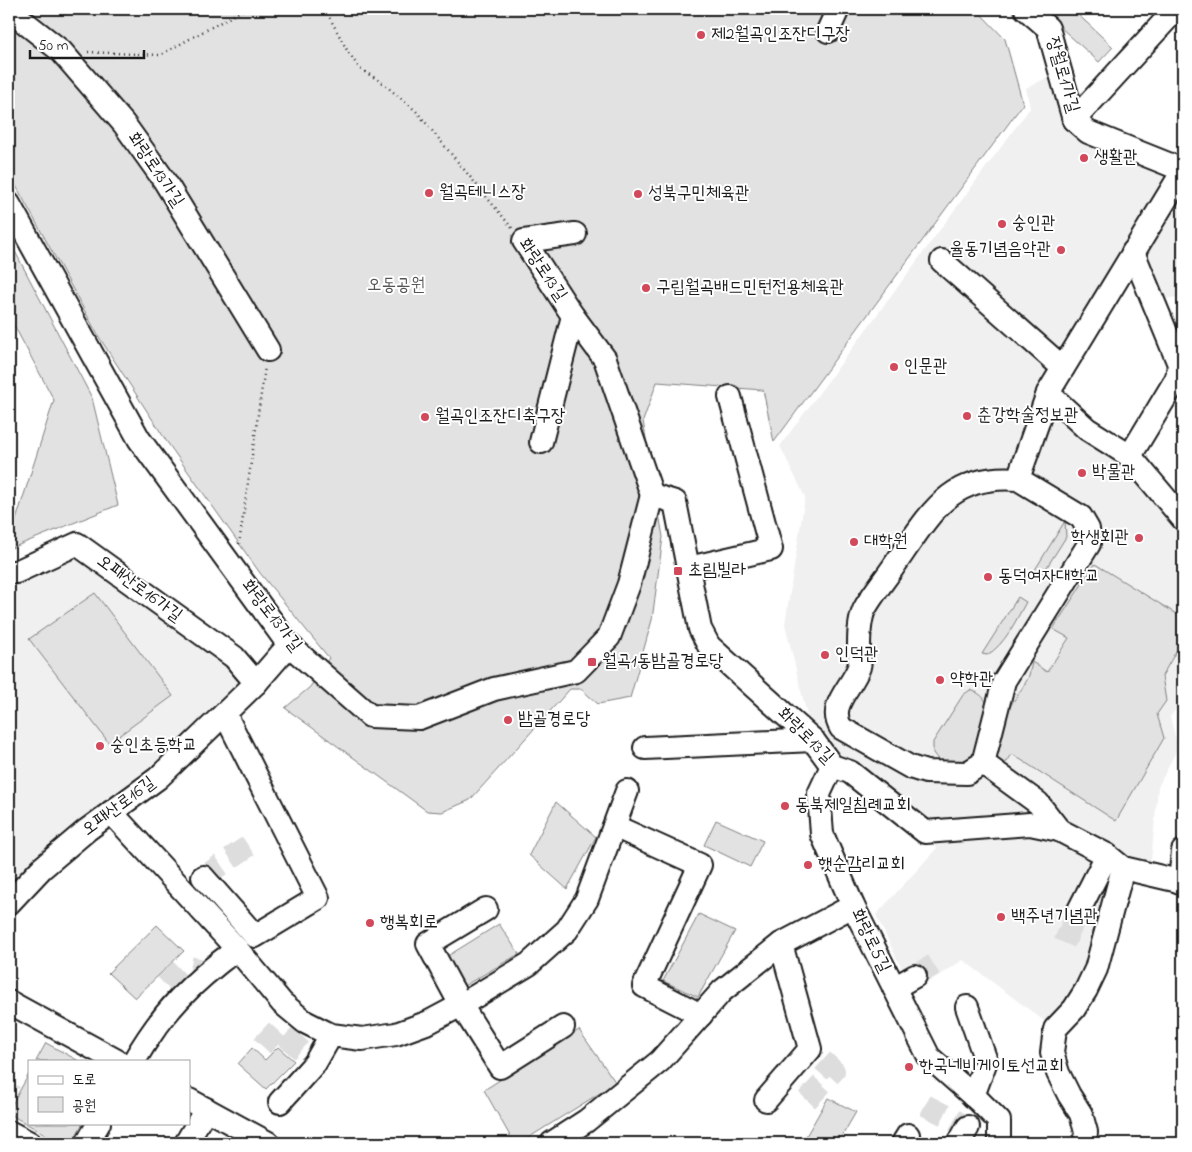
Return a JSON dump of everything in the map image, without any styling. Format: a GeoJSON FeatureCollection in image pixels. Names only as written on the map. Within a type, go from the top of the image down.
{"type":"FeatureCollection","features":[{"type":"Feature","properties":{"kind":"street"},"geometry":{"type":"LineString","coordinates":[[828,31],[838,9]]}},
{"type":"Feature","properties":{"kind":"street","name":"장월로1가길"},"geometry":{"type":"LineString","coordinates":[[1026,9],[1048,28],[1074,120],[1088,132],[1183,171]]}},
{"type":"Feature","properties":{"kind":"street","name":"화랑로13가길"},"geometry":{"type":"LineString","coordinates":[[12,12],[61,51],[124,124],[164,180],[268,350]]}},
{"type":"Feature","properties":{"kind":"street"},"geometry":{"type":"LineString","coordinates":[[1074,120],[1177,15]]}},
{"type":"Feature","properties":{"kind":"street"},"geometry":{"type":"LineString","coordinates":[[1018,479],[1063,368],[1183,171]]}},
{"type":"Feature","properties":{"kind":"street","name":"화랑로13가길"},"geometry":{"type":"LineString","coordinates":[[9,204],[139,439],[289,645],[370,716],[419,718],[494,689],[576,671],[609,637],[629,584],[652,495]]}},
{"type":"Feature","properties":{"kind":"street"},"geometry":{"type":"LineString","coordinates":[[524,242],[575,234]]}},
{"type":"Feature","properties":{"kind":"street","name":"화랑로13길"},"geometry":{"type":"LineString","coordinates":[[524,242],[604,359],[652,495],[675,502],[700,629],[709,646],[814,740],[832,766],[850,772],[925,832],[1030,824],[1059,830],[1115,862],[1182,882],[1183,851]]}},
{"type":"Feature","properties":{"kind":"street"},"geometry":{"type":"LineString","coordinates":[[1130,456],[1176,378],[1179,364],[1175,335],[1133,252]]}},
{"type":"Feature","properties":{"kind":"street"},"geometry":{"type":"LineString","coordinates":[[942,261],[1063,368]]}},
{"type":"Feature","properties":{"kind":"street"},"geometry":{"type":"LineString","coordinates":[[541,442],[573,316]]}},
{"type":"Feature","properties":{"kind":"street"},"geometry":{"type":"LineString","coordinates":[[1051,396],[1087,429],[1130,456],[1183,519]]}},
{"type":"Feature","properties":{"kind":"street"},"geometry":{"type":"LineString","coordinates":[[689,568],[771,549],[730,397]]}},
{"type":"Feature","properties":{"kind":"street"},"geometry":{"type":"LineString","coordinates":[[999,478],[1018,479],[1081,517],[1088,528],[1089,544],[1004,681],[983,763],[967,773],[926,772],[910,767],[841,728],[836,719],[837,707],[860,665],[860,629],[864,610],[928,516],[944,500],[961,488],[981,481],[999,478]]}},
{"type":"Feature","properties":{"kind":"street","name":"오패산로16가길"},"geometry":{"type":"LineString","coordinates":[[9,572],[16,572],[77,544],[234,657],[256,683]]}},
{"type":"Feature","properties":{"kind":"street","name":"오패산로16길"},"geometry":{"type":"LineString","coordinates":[[9,903],[42,868],[87,830],[158,778],[256,683],[289,645]]}},
{"type":"Feature","properties":{"kind":"street"},"geometry":{"type":"LineString","coordinates":[[203,877],[256,936],[318,898],[225,714]]}},
{"type":"Feature","properties":{"kind":"street"},"geometry":{"type":"LineString","coordinates":[[645,748],[814,740]]}},
{"type":"Feature","properties":{"kind":"street"},"geometry":{"type":"LineString","coordinates":[[983,763],[1038,804],[1059,830]]}},
{"type":"Feature","properties":{"kind":"street","name":"화랑로5길"},"geometry":{"type":"LineString","coordinates":[[832,766],[819,794],[822,834],[853,906],[929,1057],[999,1121],[1014,1143]]}},
{"type":"Feature","properties":{"kind":"street"},"geometry":{"type":"LineString","coordinates":[[111,812],[237,949],[282,1003],[305,1022],[331,1035],[362,1039],[396,1034],[429,1022],[461,1005],[529,964],[567,930],[587,899],[627,791]]}},
{"type":"Feature","properties":{"kind":"street"},"geometry":{"type":"LineString","coordinates":[[1030,824],[1038,804]]}},
{"type":"Feature","properties":{"kind":"street"},"geometry":{"type":"LineString","coordinates":[[614,826],[700,865],[644,986],[701,1015]]}},
{"type":"Feature","properties":{"kind":"street"},"geometry":{"type":"LineString","coordinates":[[1079,910],[1115,862]]}},
{"type":"Feature","properties":{"kind":"street"},"geometry":{"type":"LineString","coordinates":[[1085,1143],[1086,1132],[1081,1114],[1069,1096],[1058,1073],[1052,1053],[1055,1029],[1074,1009],[1096,969],[1115,862]]}},
{"type":"Feature","properties":{"kind":"street"},"geometry":{"type":"LineString","coordinates":[[552,1143],[586,1121],[660,1061],[722,991],[781,944],[853,906]]}},
{"type":"Feature","properties":{"kind":"street"},"geometry":{"type":"LineString","coordinates":[[486,909],[428,944],[461,1005],[500,1066],[563,1027]]}},
{"type":"Feature","properties":{"kind":"street"},"geometry":{"type":"LineString","coordinates":[[766,1100],[810,1049],[781,944]]}},
{"type":"Feature","properties":{"kind":"street"},"geometry":{"type":"LineString","coordinates":[[135,1060],[150,1033],[177,999],[208,971],[237,949]]}},
{"type":"Feature","properties":{"kind":"street"},"geometry":{"type":"LineString","coordinates":[[894,988],[915,976]]}},
{"type":"Feature","properties":{"kind":"street"},"geometry":{"type":"LineString","coordinates":[[9,1002],[115,1060]]}},
{"type":"Feature","properties":{"kind":"street"},"geometry":{"type":"LineString","coordinates":[[966,1007],[986,1061],[973,1096]]}},
{"type":"Feature","properties":{"kind":"street"},"geometry":{"type":"LineString","coordinates":[[280,1102],[316,1063],[331,1035]]}},
{"type":"Feature","properties":{"kind":"street"},"geometry":{"type":"LineString","coordinates":[[186,1143],[197,1105],[268,1143]]}},
{"type":"Feature","properties":{"kind":"street"},"geometry":{"type":"LineString","coordinates":[[999,1121],[999,1143]]}},
{"type":"Feature","properties":{"kind":"street"},"geometry":{"type":"LineString","coordinates":[[88,1143],[98,1124]]}},
{"type":"Feature","properties":{"kind":"street"},"geometry":{"type":"LineString","coordinates":[[9,1132],[30,1143]]}},
{"type":"Feature","properties":{"kind":"path"},"geometry":{"type":"LineString","coordinates":[[61,51],[160,55],[245,9]]}},
{"type":"Feature","properties":{"kind":"path","name":"화랑로13길"},"geometry":{"type":"LineString","coordinates":[[325,9],[348,52],[360,69],[380,81],[416,111],[455,161],[524,242]]}},
{"type":"Feature","properties":{"kind":"path"},"geometry":{"type":"LineString","coordinates":[[235,570],[268,350]]}},
{"type":"Feature","properties":{"kind":"shaded area","name":"동덕여자대학교"},"geometry":{"type":"Polygon","coordinates":[[[1057,73],[1085,138],[1183,183],[1183,296],[1152,301],[1138,264],[1053,403],[1125,460],[1183,531],[1183,662],[1175,677],[1180,703],[1170,717],[1178,747],[1158,787],[1151,861],[1128,856],[1123,868],[1096,969],[1055,1029],[963,960],[913,992],[876,915],[937,848],[925,832],[813,740],[785,624],[805,497],[780,446],[1030,108],[1026,88],[1057,73]]]}},
{"type":"Feature","properties":{"kind":"shaded area","name":"숭인초등학교"},"geometry":{"type":"Polygon","coordinates":[[[77,544],[256,683],[9,903],[9,578],[77,544]]]}},
{"type":"Feature","properties":{"kind":"green space","name":"오동공원"},"geometry":{"type":"Polygon","coordinates":[[[9,9],[976,9],[1005,39],[1023,104],[774,442],[763,390],[657,382],[643,421],[663,537],[652,620],[630,698],[598,704],[581,689],[570,689],[470,800],[442,812],[427,811],[285,708],[310,687],[329,658],[260,573],[167,442],[99,337],[9,173],[9,9]]]}},
{"type":"Feature","properties":{"kind":"green space"},"geometry":{"type":"Polygon","coordinates":[[[1058,9],[1072,9],[1113,47],[1099,62],[1050,18],[1058,9]]]}},
{"type":"Feature","properties":{"kind":"green space"},"geometry":{"type":"Polygon","coordinates":[[[9,240],[92,398],[118,505],[9,549],[9,542],[54,400],[9,316],[9,240]]]}},
{"type":"Feature","properties":{"kind":"green space"},"geometry":{"type":"Polygon","coordinates":[[[1065,521],[1066,537],[1040,578],[1033,573],[1065,521]]]}},
{"type":"Feature","properties":{"kind":"green space"},"geometry":{"type":"Polygon","coordinates":[[[1095,564],[1183,618],[1183,639],[1162,676],[1166,701],[1157,714],[1164,738],[1116,821],[1012,754],[1007,762],[1001,763],[996,753],[995,742],[1002,720],[1028,678],[1032,662],[1047,672],[1069,638],[1053,629],[1095,564]]]}},
{"type":"Feature","properties":{"kind":"green space"},"geometry":{"type":"Polygon","coordinates":[[[95,593],[173,696],[109,743],[29,639],[95,593]]]}},
{"type":"Feature","properties":{"kind":"green space"},"geometry":{"type":"Polygon","coordinates":[[[1018,597],[1026,602],[1010,632],[993,651],[987,655],[982,654],[1018,597]]]}},
{"type":"Feature","properties":{"kind":"green space"},"geometry":{"type":"Polygon","coordinates":[[[970,690],[981,695],[986,703],[988,713],[987,723],[979,746],[970,765],[940,762],[933,753],[933,742],[963,695],[970,690]]]}},
{"type":"Feature","properties":{"kind":"green space"},"geometry":{"type":"Polygon","coordinates":[[[556,802],[596,837],[567,889],[529,855],[556,802]]]}},
{"type":"Feature","properties":{"kind":"green space"},"geometry":{"type":"Polygon","coordinates":[[[716,820],[763,841],[750,867],[704,845],[716,820]]]}},
{"type":"Feature","properties":{"kind":"green space"},"geometry":{"type":"Polygon","coordinates":[[[699,914],[735,931],[698,997],[663,981],[699,914]]]}},
{"type":"Feature","properties":{"kind":"green space"},"geometry":{"type":"Polygon","coordinates":[[[499,924],[519,954],[462,987],[446,957],[499,924]]]}},
{"type":"Feature","properties":{"kind":"green space"},"geometry":{"type":"Polygon","coordinates":[[[157,925],[184,951],[135,998],[108,973],[157,925]]]}},
{"type":"Feature","properties":{"kind":"green space"},"geometry":{"type":"Polygon","coordinates":[[[579,1030],[616,1083],[520,1143],[514,1143],[484,1090],[579,1030]]]}},
{"type":"Feature","properties":{"kind":"green space"},"geometry":{"type":"Polygon","coordinates":[[[46,1043],[77,1060],[37,1060],[46,1043]]]}},
{"type":"Feature","properties":{"kind":"green space"},"geometry":{"type":"Polygon","coordinates":[[[278,1047],[294,1061],[266,1089],[238,1064],[252,1048],[265,1060],[278,1047]]]}},
{"type":"Feature","properties":{"kind":"green space"},"geometry":{"type":"Polygon","coordinates":[[[28,1076],[28,1124],[82,1124],[72,1143],[61,1143],[9,1114],[9,1110],[28,1076]]]}},
{"type":"Feature","properties":{"kind":"green space"},"geometry":{"type":"Polygon","coordinates":[[[828,1098],[856,1112],[838,1143],[802,1143],[828,1098]]]}},
{"type":"Feature","properties":{"kind":"tunnel"},"geometry":{"type":"LineString","coordinates":[[203,877],[253,843]]}},
{"type":"Feature","properties":{"kind":"tunnel"},"geometry":{"type":"LineString","coordinates":[[1064,943],[1079,910]]}},
{"type":"Feature","properties":{"kind":"tunnel"},"geometry":{"type":"LineString","coordinates":[[915,976],[935,964]]}},
{"type":"Feature","properties":{"kind":"tunnel"},"geometry":{"type":"LineString","coordinates":[[165,985],[185,966],[208,971]]}},
{"type":"Feature","properties":{"kind":"tunnel"},"geometry":{"type":"LineString","coordinates":[[262,1046],[278,1029],[315,1063]]}},
{"type":"Feature","properties":{"kind":"tunnel"},"geometry":{"type":"LineString","coordinates":[[807,1100],[834,1071],[810,1049]]}},
{"type":"Feature","properties":{"kind":"tunnel"},"geometry":{"type":"LineString","coordinates":[[925,1105],[968,1127]]}},
{"type":"Feature","properties":{"kind":"place","name":"제2월곡인조잔디구장"},"geometry":{"type":"Point","coordinates":[701,35]}},
{"type":"Feature","properties":{"kind":"place","name":"생활관"},"geometry":{"type":"Point","coordinates":[1084,158]}},
{"type":"Feature","properties":{"kind":"place","name":"월곡테니스장"},"geometry":{"type":"Point","coordinates":[429,193]}},
{"type":"Feature","properties":{"kind":"place","name":"성북구민체육관"},"geometry":{"type":"Point","coordinates":[638,194]}},
{"type":"Feature","properties":{"kind":"place","name":"숭인관"},"geometry":{"type":"Point","coordinates":[1002,224]}},
{"type":"Feature","properties":{"kind":"place","name":"율동기념음악관"},"geometry":{"type":"Point","coordinates":[1061,250]}},
{"type":"Feature","properties":{"kind":"place","name":"구립월곡배드민턴전용체육관"},"geometry":{"type":"Point","coordinates":[646,288]}},
{"type":"Feature","properties":{"kind":"place","name":"인문관"},"geometry":{"type":"Point","coordinates":[894,367]}},
{"type":"Feature","properties":{"kind":"place","name":"춘강학술정보관"},"geometry":{"type":"Point","coordinates":[967,416]}},
{"type":"Feature","properties":{"kind":"place","name":"월곡인조잔디축구장"},"geometry":{"type":"Point","coordinates":[425,417]}},
{"type":"Feature","properties":{"kind":"place","name":"박물관"},"geometry":{"type":"Point","coordinates":[1082,473]}},
{"type":"Feature","properties":{"kind":"place","name":"학생회관"},"geometry":{"type":"Point","coordinates":[1139,538]}},
{"type":"Feature","properties":{"kind":"place","name":"대학원"},"geometry":{"type":"Point","coordinates":[854,542]}},
{"type":"Feature","properties":{"kind":"place","name":"초림빌라"},"geometry":{"type":"Point","coordinates":[678,571]}},
{"type":"Feature","properties":{"kind":"place","name":"동덕여자대학교"},"geometry":{"type":"Point","coordinates":[988,577]}},
{"type":"Feature","properties":{"kind":"place","name":"인덕관"},"geometry":{"type":"Point","coordinates":[825,655]}},
{"type":"Feature","properties":{"kind":"place","name":"월곡1동밤골경로당"},"geometry":{"type":"Point","coordinates":[592,662]}},
{"type":"Feature","properties":{"kind":"place","name":"약학관"},"geometry":{"type":"Point","coordinates":[940,680]}},
{"type":"Feature","properties":{"kind":"place","name":"밤골경로당"},"geometry":{"type":"Point","coordinates":[508,720]}},
{"type":"Feature","properties":{"kind":"place","name":"숭인초등학교"},"geometry":{"type":"Point","coordinates":[100,746]}},
{"type":"Feature","properties":{"kind":"place","name":"동북제일침례교회"},"geometry":{"type":"Point","coordinates":[785,806]}},
{"type":"Feature","properties":{"kind":"place","name":"햇순감리교회"},"geometry":{"type":"Point","coordinates":[808,865]}},
{"type":"Feature","properties":{"kind":"place","name":"백주년기념관"},"geometry":{"type":"Point","coordinates":[1001,917]}},
{"type":"Feature","properties":{"kind":"place","name":"행복회로"},"geometry":{"type":"Point","coordinates":[370,923]}},
{"type":"Feature","properties":{"kind":"place","name":"한국네비게이토선교회"},"geometry":{"type":"Point","coordinates":[909,1067]}}]}
